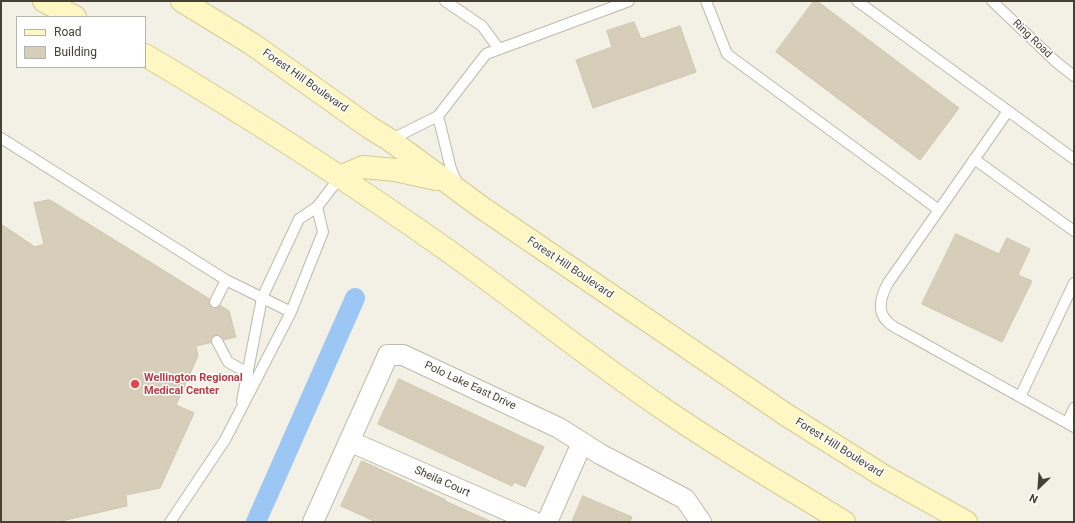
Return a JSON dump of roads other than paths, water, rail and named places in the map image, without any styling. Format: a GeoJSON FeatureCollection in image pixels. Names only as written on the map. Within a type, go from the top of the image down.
{"type":"FeatureCollection","features":[{"type":"Feature","properties":{"kind":"main road"},"geometry":{"type":"LineString","coordinates":[[44,1],[73,16]]}},
{"type":"Feature","properties":{"kind":"main road","name":"Forest Hill Boulevard"},"geometry":{"type":"LineString","coordinates":[[182,1],[252,44],[369,127],[390,140],[461,193],[788,416],[882,475],[966,522]]}},
{"type":"Feature","properties":{"kind":"main road"},"geometry":{"type":"LineString","coordinates":[[146,56],[199,87],[340,177],[447,250],[663,409],[745,463],[844,522]]}},
{"type":"Feature","properties":{"kind":"main road"},"geometry":{"type":"LineString","coordinates":[[340,177],[363,167],[396,170],[443,180]]}},
{"type":"Feature","properties":{"kind":"street","name":"Polo Lake East Drive"},"geometry":{"type":"LineString","coordinates":[[315,521],[349,441],[388,356],[403,355],[559,428],[600,454],[685,499],[701,522]]}},
{"type":"Feature","properties":{"kind":"street","name":"Sheila Court"},"geometry":{"type":"LineString","coordinates":[[349,441],[534,522]]}},
{"type":"Feature","properties":{"kind":"street"},"geometry":{"type":"LineString","coordinates":[[547,522],[582,443]]}},
{"type":"Feature","properties":{"kind":"lane"},"geometry":{"type":"LineString","coordinates":[[445,1],[482,26],[499,49]]}},
{"type":"Feature","properties":{"kind":"lane"},"geometry":{"type":"LineString","coordinates":[[390,140],[438,116],[486,54],[617,3],[629,1]]}},
{"type":"Feature","properties":{"kind":"lane"},"geometry":{"type":"LineString","coordinates":[[706,1],[726,54],[939,210]]}},
{"type":"Feature","properties":{"kind":"lane"},"geometry":{"type":"LineString","coordinates":[[856,1],[1074,160]]}},
{"type":"Feature","properties":{"kind":"lane","name":"Ring Road"},"geometry":{"type":"LineString","coordinates":[[992,1],[1055,61],[1074,76]]}},
{"type":"Feature","properties":{"kind":"lane"},"geometry":{"type":"LineString","coordinates":[[1008,111],[888,283],[882,295],[881,308],[886,320],[900,330],[1070,425],[1074,408]]}},
{"type":"Feature","properties":{"kind":"lane"},"geometry":{"type":"LineString","coordinates":[[438,116],[451,169],[461,193]]}},
{"type":"Feature","properties":{"kind":"lane"},"geometry":{"type":"LineString","coordinates":[[1,138],[226,280],[291,312]]}},
{"type":"Feature","properties":{"kind":"lane"},"geometry":{"type":"LineString","coordinates":[[974,160],[1074,231]]}},
{"type":"Feature","properties":{"kind":"lane"},"geometry":{"type":"LineString","coordinates":[[238,417],[262,298],[299,220],[317,208],[340,177]]}},
{"type":"Feature","properties":{"kind":"lane"},"geometry":{"type":"LineString","coordinates":[[170,522],[225,440],[291,312],[323,232],[317,208]]}},
{"type":"Feature","properties":{"kind":"lane"},"geometry":{"type":"LineString","coordinates":[[215,302],[226,280]]}},
{"type":"Feature","properties":{"kind":"lane"},"geometry":{"type":"LineString","coordinates":[[1020,397],[1074,284]]}},
{"type":"Feature","properties":{"kind":"lane"},"geometry":{"type":"LineString","coordinates":[[217,341],[228,362],[248,373]]}},
{"type":"Feature","properties":{"kind":"waterway"},"geometry":{"type":"LineString","coordinates":[[256,522],[355,298]]}},
{"type":"Feature","properties":{"kind":"place","name":"Wellington Regional Medical Center"},"geometry":{"type":"Point","coordinates":[135,384]}}]}
